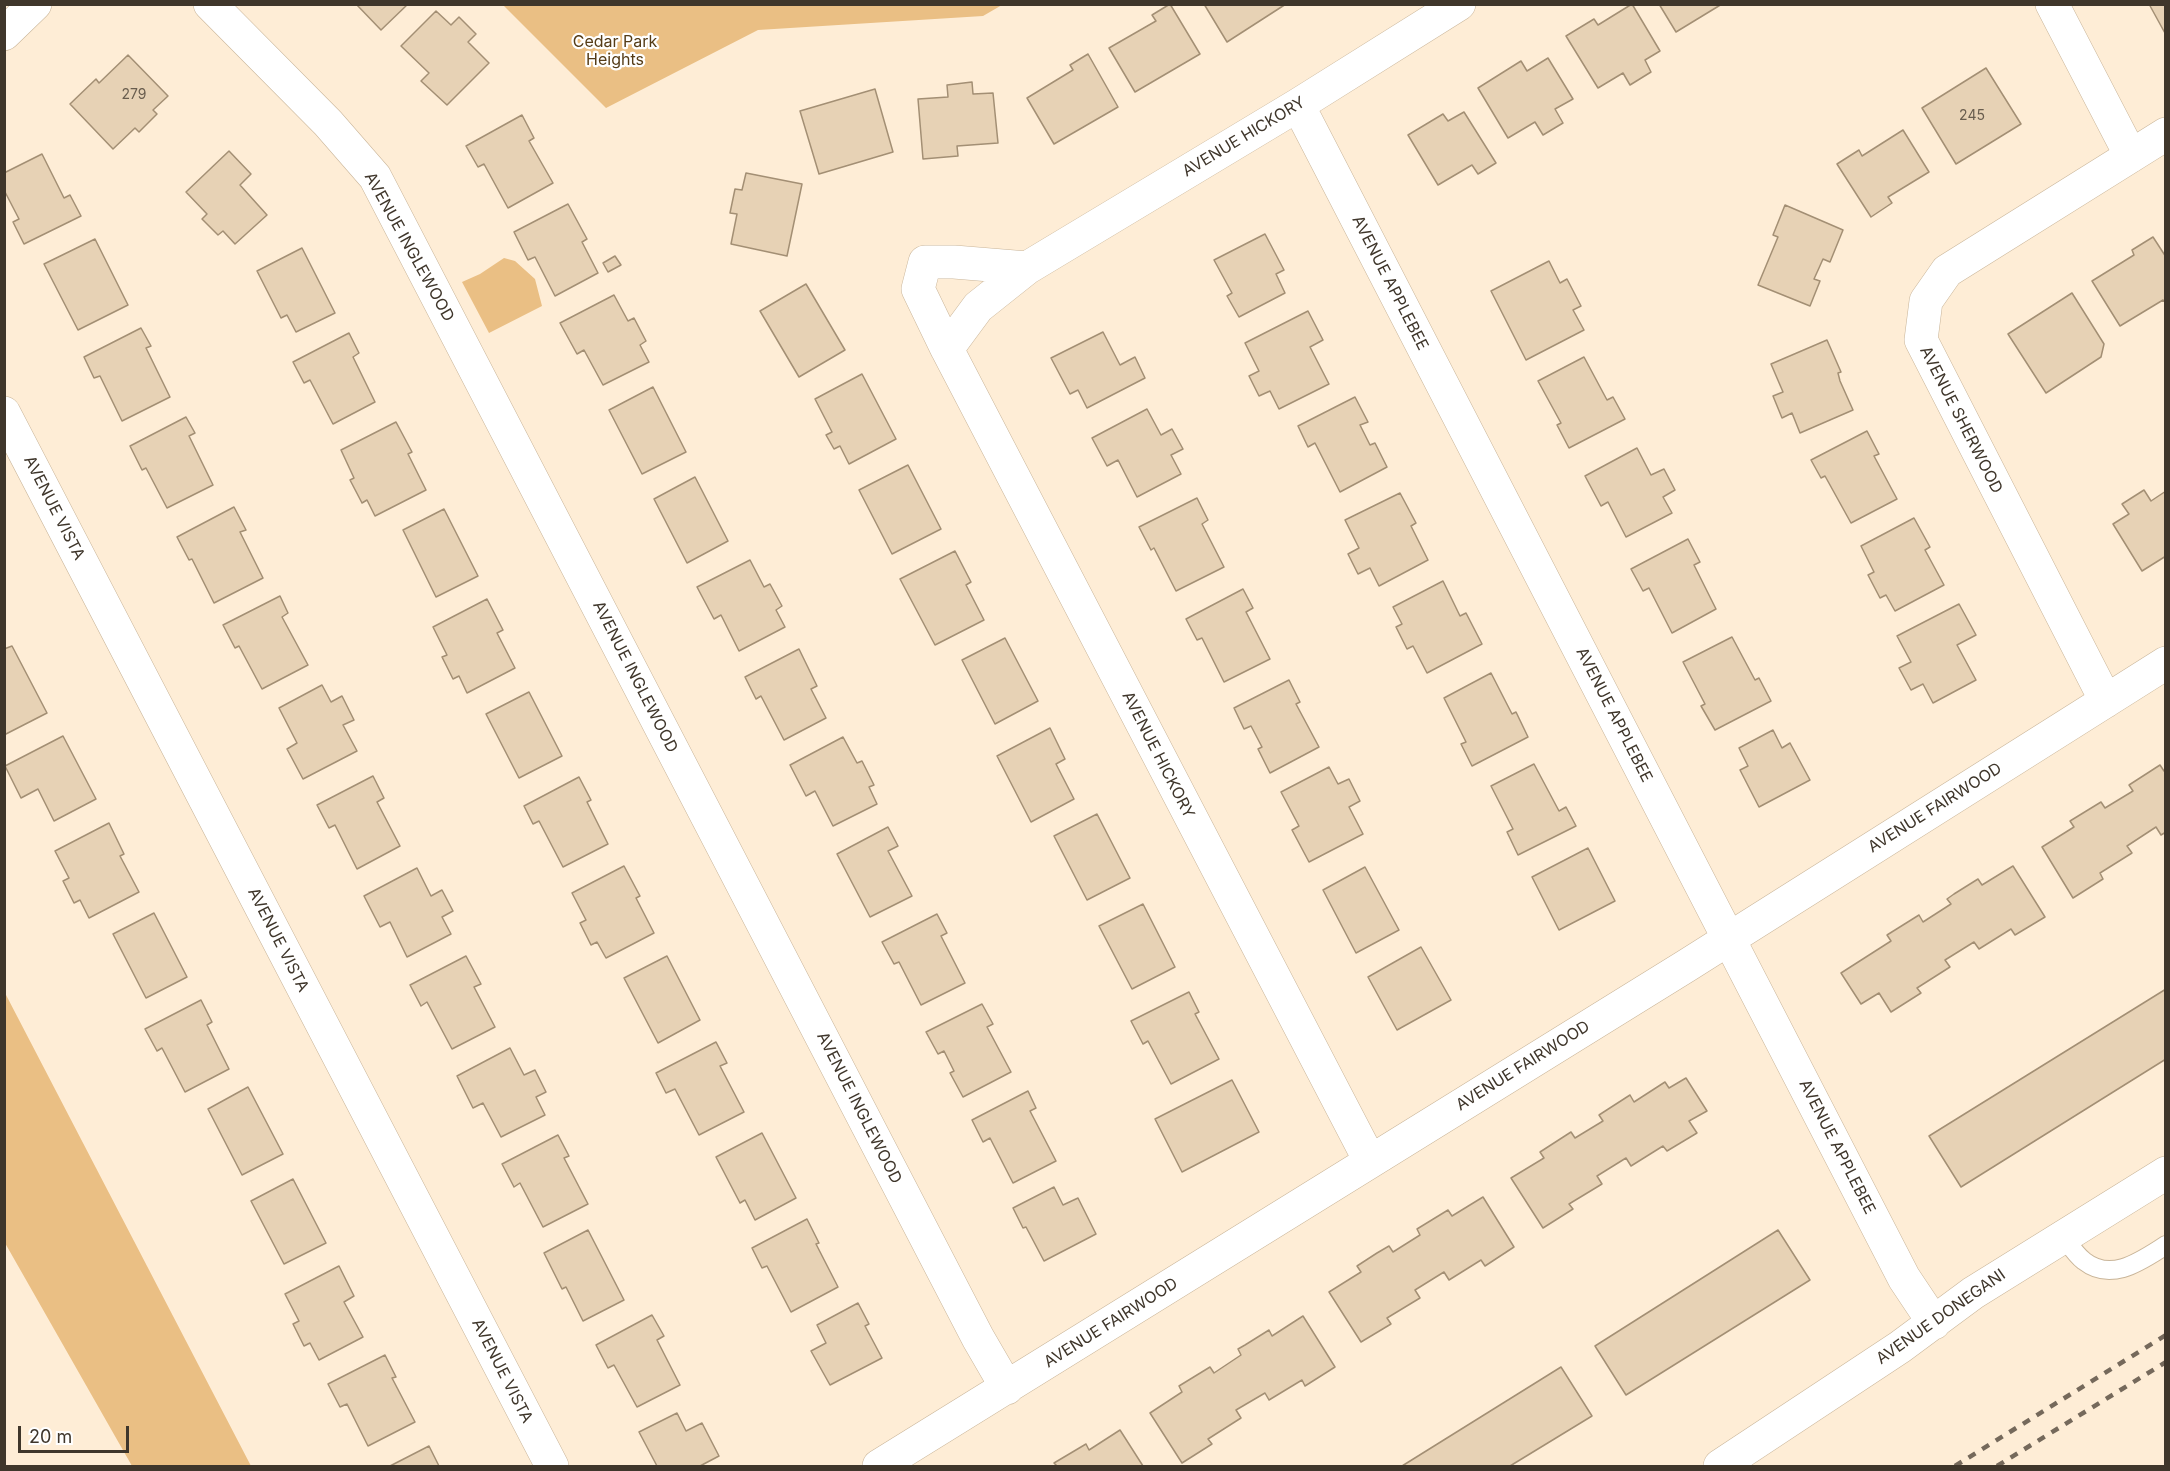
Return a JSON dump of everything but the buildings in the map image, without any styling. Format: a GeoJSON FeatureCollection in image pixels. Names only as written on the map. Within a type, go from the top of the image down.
{"type":"FeatureCollection","features":[{"type":"Feature","properties":{"kind":"street"},"geometry":{"type":"LineString","coordinates":[[4,34],[35,4]]}},
{"type":"Feature","properties":{"kind":"street","name":"AVENUE INGLEWOOD"},"geometry":{"type":"LineString","coordinates":[[210,4],[328,123],[375,177],[978,1338],[1007,1388]]}},
{"type":"Feature","properties":{"kind":"street","name":"AVENUE HICKORY"},"geometry":{"type":"LineString","coordinates":[[947,349],[978,307],[1027,268],[1298,105],[1459,4]]}},
{"type":"Feature","properties":{"kind":"street"},"geometry":{"type":"LineString","coordinates":[[2052,4],[2131,156]]}},
{"type":"Feature","properties":{"kind":"street","name":"AVENUE APPLEBEE"},"geometry":{"type":"LineString","coordinates":[[1298,105],[1904,1278],[1934,1323]]}},
{"type":"Feature","properties":{"kind":"street","name":"AVENUE SHERWOOD"},"geometry":{"type":"LineString","coordinates":[[2106,701],[1921,340],[1926,301],[1947,271],[2166,134]]}},
{"type":"Feature","properties":{"kind":"street","name":"AVENUE HICKORY"},"geometry":{"type":"LineString","coordinates":[[1027,268],[925,262],[918,289],[947,349],[1370,1161]]}},
{"type":"Feature","properties":{"kind":"street","name":"AVENUE VISTA"},"geometry":{"type":"LineString","coordinates":[[4,412],[552,1467]]}},
{"type":"Feature","properties":{"kind":"street","name":"AVENUE FAIRWOOD"},"geometry":{"type":"LineString","coordinates":[[879,1467],[1729,939],[2166,663]]}},
{"type":"Feature","properties":{"kind":"street","name":"AVENUE DONEGANI"},"geometry":{"type":"LineString","coordinates":[[1720,1467],[1814,1406],[1934,1323],[1973,1293],[2166,1173]]}},
{"type":"Feature","properties":{"kind":"lane"},"geometry":{"type":"LineString","coordinates":[[2063,1236],[2083,1261],[2115,1270],[2132,1265],[2166,1245]]}},
{"type":"Feature","properties":{"kind":"green space","name":"Cedar Park Heights"},"geometry":{"type":"Polygon","coordinates":[[[503,5],[1002,5],[983,16],[758,30],[606,108],[503,5]]]}},
{"type":"Feature","properties":{"kind":"green space"},"geometry":{"type":"Polygon","coordinates":[[[504,258],[515,261],[535,279],[542,306],[489,333],[462,282],[480,274],[504,258]]]}},
{"type":"Feature","properties":{"kind":"green space"},"geometry":{"type":"Polygon","coordinates":[[[4,993],[251,1466],[132,1466],[5,1243],[4,993]]]}},
{"type":"Feature","properties":{"kind":"railway"},"geometry":{"type":"LineString","coordinates":[[1955,1466],[2166,1335]]}},
{"type":"Feature","properties":{"kind":"railway"},"geometry":{"type":"LineString","coordinates":[[1997,1466],[2166,1362]]}}]}
